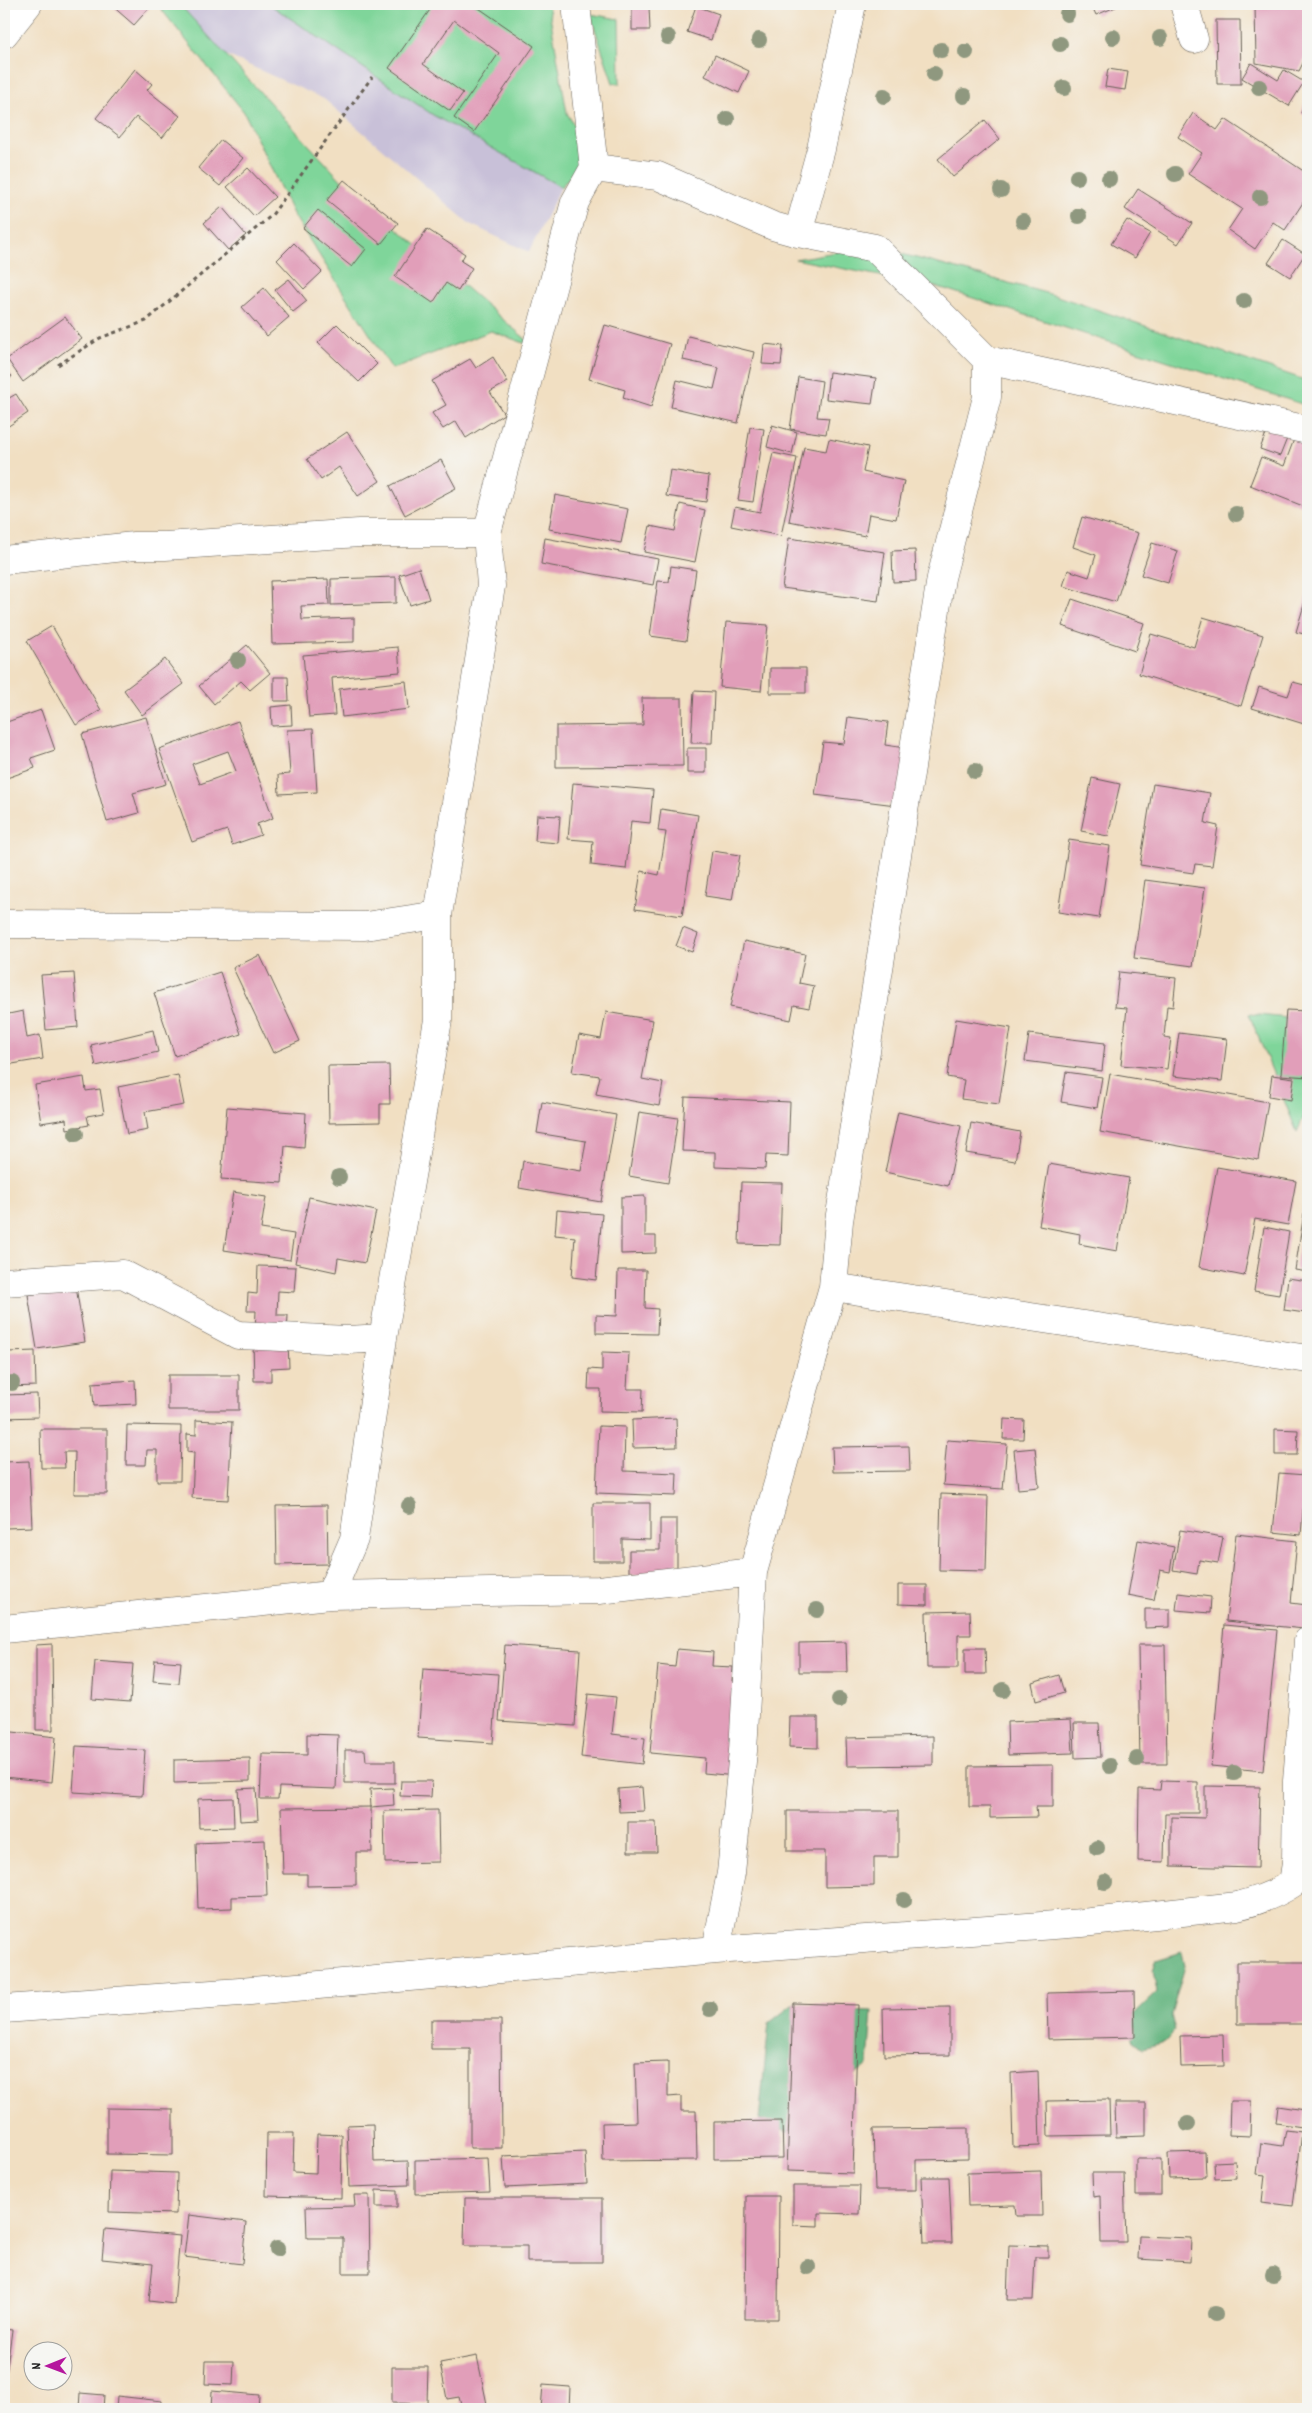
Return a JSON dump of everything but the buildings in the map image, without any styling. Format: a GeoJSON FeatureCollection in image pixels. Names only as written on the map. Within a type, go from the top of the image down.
{"type":"FeatureCollection","features":[{"type":"Feature","properties":{"kind":"street"},"geometry":{"type":"LineString","coordinates":[[4,34],[28,4]]}},
{"type":"Feature","properties":{"kind":"street"},"geometry":{"type":"LineString","coordinates":[[330,1595],[354,1539],[383,1338],[438,1020],[438,915],[491,586],[487,533],[575,202],[594,168],[576,4]]}},
{"type":"Feature","properties":{"kind":"street"},"geometry":{"type":"LineString","coordinates":[[798,233],[821,149],[852,4]]}},
{"type":"Feature","properties":{"kind":"street"},"geometry":{"type":"LineString","coordinates":[[1184,4],[1194,39]]}},
{"type":"Feature","properties":{"kind":"street"},"geometry":{"type":"LineString","coordinates":[[594,168],[658,176],[773,226],[798,233],[875,248],[987,360],[1308,430]]}},
{"type":"Feature","properties":{"kind":"street"},"geometry":{"type":"LineString","coordinates":[[716,1950],[731,1873],[741,1780],[753,1572],[833,1287],[839,1221],[940,588],[987,397],[987,360]]}},
{"type":"Feature","properties":{"kind":"street"},"geometry":{"type":"LineString","coordinates":[[4,560],[134,546],[165,546],[359,533],[487,533]]}},
{"type":"Feature","properties":{"kind":"street"},"geometry":{"type":"LineString","coordinates":[[4,924],[365,926],[438,915]]}},
{"type":"Feature","properties":{"kind":"street"},"geometry":{"type":"LineString","coordinates":[[4,1282],[123,1274],[238,1335],[348,1340],[383,1338]]}},
{"type":"Feature","properties":{"kind":"street"},"geometry":{"type":"LineString","coordinates":[[833,1287],[1308,1358]]}},
{"type":"Feature","properties":{"kind":"street"},"geometry":{"type":"LineString","coordinates":[[4,1629],[330,1595],[599,1590],[753,1572]]}},
{"type":"Feature","properties":{"kind":"street"},"geometry":{"type":"LineString","coordinates":[[4,2009],[240,1992],[716,1950],[1082,1923],[1237,1906],[1267,1898],[1300,1885],[1296,1864],[1297,1781],[1308,1641]]}},
{"type":"Feature","properties":{"kind":"path"},"geometry":{"type":"LineString","coordinates":[[58,366],[100,338],[146,322],[272,215],[372,77]]}},
{"type":"Feature","properties":{"kind":"shaded area"},"geometry":{"type":"Polygon","coordinates":[[[179,4],[269,4],[433,115],[561,187],[529,252],[470,224],[324,99],[224,54],[179,4]]]}},
{"type":"Feature","properties":{"kind":"green space"},"geometry":{"type":"Polygon","coordinates":[[[157,4],[179,4],[343,182],[535,347],[491,331],[392,369],[293,214],[244,112],[157,4]]]}},
{"type":"Feature","properties":{"kind":"green space"},"geometry":{"type":"Polygon","coordinates":[[[269,4],[548,4],[567,113],[590,153],[561,187],[433,115],[269,4]]]}},
{"type":"Feature","properties":{"kind":"green space"},"geometry":{"type":"Polygon","coordinates":[[[590,14],[619,19],[620,84],[613,83],[590,14]]]}},
{"type":"Feature","properties":{"kind":"green space"},"geometry":{"type":"Polygon","coordinates":[[[872,246],[1057,296],[1308,381],[1308,406],[945,289],[795,259],[872,246]]]}},
{"type":"Feature","properties":{"kind":"green space"},"geometry":{"type":"Polygon","coordinates":[[[1249,1014],[1307,1020],[1308,1017],[1308,1107],[1297,1132],[1249,1014]]]}},
{"type":"Feature","properties":{"kind":"green space"},"geometry":{"type":"Polygon","coordinates":[[[1182,1952],[1185,1966],[1171,2015],[1175,2030],[1165,2042],[1143,2048],[1133,2040],[1134,2014],[1157,1992],[1153,1971],[1156,1960],[1182,1952]]]}},
{"type":"Feature","properties":{"kind":"green space"},"geometry":{"type":"Polygon","coordinates":[[[796,2002],[819,2039],[846,2010],[872,2011],[868,2065],[837,2090],[790,2133],[759,2120],[769,2023],[796,2002]]]}}]}
